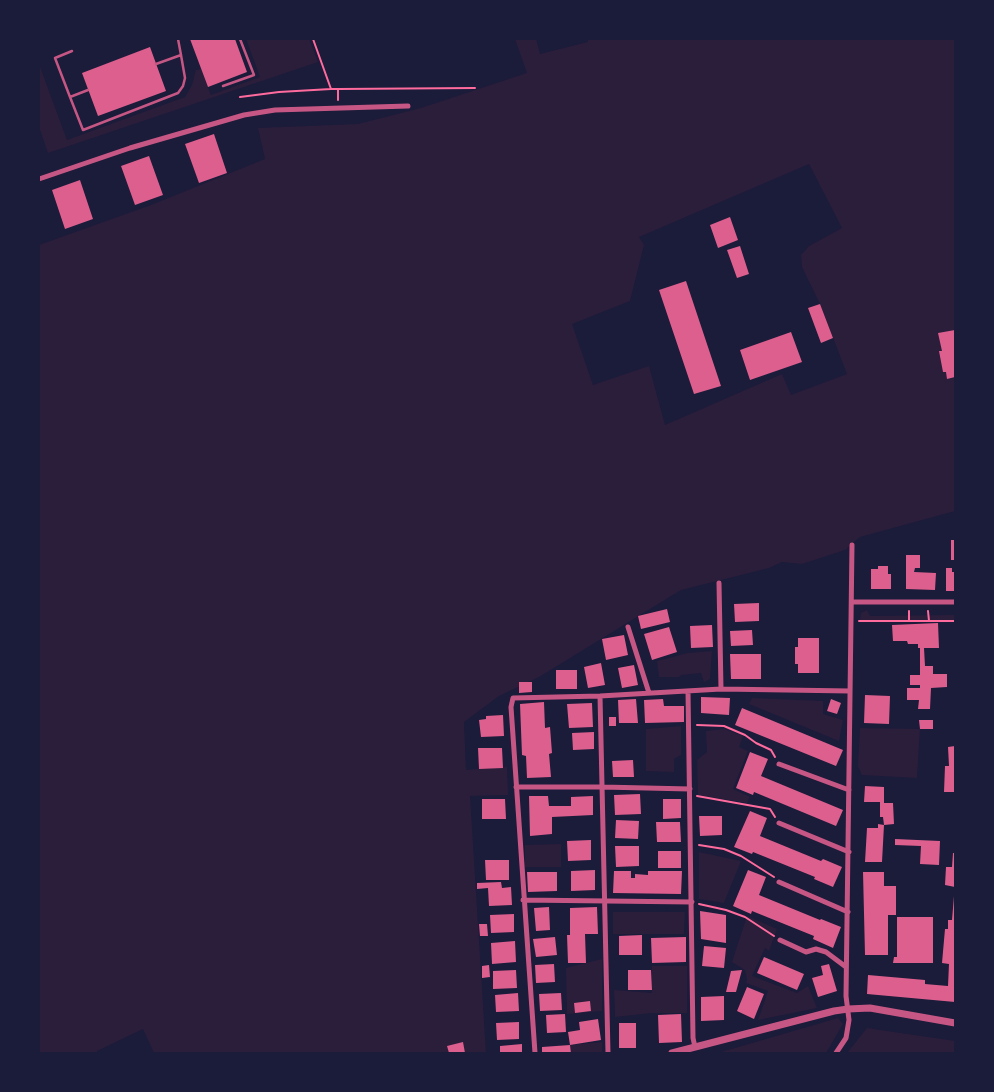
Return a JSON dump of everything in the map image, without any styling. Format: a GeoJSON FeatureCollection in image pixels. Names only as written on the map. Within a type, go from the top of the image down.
{"type":"FeatureCollection","features":[{"type":"Feature","properties":{"kind":"street"},"geometry":{"type":"LineString","coordinates":[[39,179],[130,148],[231,118],[276,110],[408,106]]}},
{"type":"Feature","properties":{"kind":"street"},"geometry":{"type":"LineString","coordinates":[[836,1053],[846,1038],[849,1020],[846,996],[846,967],[852,546]]}},
{"type":"Feature","properties":{"kind":"street"},"geometry":{"type":"LineString","coordinates":[[719,583],[720,689]]}},
{"type":"Feature","properties":{"kind":"street"},"geometry":{"type":"LineString","coordinates":[[852,602],[955,602]]}},
{"type":"Feature","properties":{"kind":"street"},"geometry":{"type":"LineString","coordinates":[[628,627],[648,693]]}},
{"type":"Feature","properties":{"kind":"street"},"geometry":{"type":"LineString","coordinates":[[535,1053],[510,703],[513,698],[600,696],[720,689],[850,691]]}},
{"type":"Feature","properties":{"kind":"street"},"geometry":{"type":"LineString","coordinates":[[688,691],[693,1038],[695,1047]]}},
{"type":"Feature","properties":{"kind":"street"},"geometry":{"type":"LineString","coordinates":[[600,696],[608,1053]]}},
{"type":"Feature","properties":{"kind":"street"},"geometry":{"type":"LineString","coordinates":[[778,764],[849,790]]}},
{"type":"Feature","properties":{"kind":"street"},"geometry":{"type":"LineString","coordinates":[[516,787],[602,787],[690,792]]}},
{"type":"Feature","properties":{"kind":"street"},"geometry":{"type":"LineString","coordinates":[[778,822],[848,852]]}},
{"type":"Feature","properties":{"kind":"street"},"geometry":{"type":"LineString","coordinates":[[779,882],[848,912]]}},
{"type":"Feature","properties":{"kind":"street"},"geometry":{"type":"LineString","coordinates":[[523,900],[692,902]]}},
{"type":"Feature","properties":{"kind":"street"},"geometry":{"type":"LineString","coordinates":[[780,940],[806,952],[816,949],[826,952],[846,967]]}},
{"type":"Feature","properties":{"kind":"street"},"geometry":{"type":"LineString","coordinates":[[672,1053],[848,1009],[870,1008],[955,1023]]}},
{"type":"Feature","properties":{"kind":"lane"},"geometry":{"type":"LineString","coordinates":[[72,51],[55,58],[83,130],[178,93],[183,86],[185,78],[178,39]]}},
{"type":"Feature","properties":{"kind":"lane"},"geometry":{"type":"LineString","coordinates":[[223,86],[254,74],[240,39]]}},
{"type":"Feature","properties":{"kind":"lane"},"geometry":{"type":"LineString","coordinates":[[156,64],[181,55]]}},
{"type":"Feature","properties":{"kind":"lane"},"geometry":{"type":"LineString","coordinates":[[70,97],[88,90]]}},
{"type":"Feature","properties":{"kind":"path"},"geometry":{"type":"LineString","coordinates":[[313,39],[332,89]]}},
{"type":"Feature","properties":{"kind":"path"},"geometry":{"type":"LineString","coordinates":[[240,98],[279,92],[332,89],[476,88]]}},
{"type":"Feature","properties":{"kind":"path"},"geometry":{"type":"LineString","coordinates":[[338,89],[338,107]]}},
{"type":"Feature","properties":{"kind":"path"},"geometry":{"type":"LineString","coordinates":[[852,621],[955,621]]}},
{"type":"Feature","properties":{"kind":"path"},"geometry":{"type":"LineString","coordinates":[[688,724],[724,726],[745,735],[771,750],[778,764]]}},
{"type":"Feature","properties":{"kind":"path"},"geometry":{"type":"LineString","coordinates":[[690,792],[770,809],[778,822]]}},
{"type":"Feature","properties":{"kind":"path"},"geometry":{"type":"LineString","coordinates":[[690,843],[724,849],[740,856],[772,875],[779,882]]}},
{"type":"Feature","properties":{"kind":"path"},"geometry":{"type":"LineString","coordinates":[[692,902],[726,910],[745,917],[780,940]]}},
{"type":"Feature","properties":{"kind":"shaded area"},"geometry":{"type":"Polygon","coordinates":[[[246,39],[309,39],[318,62],[48,153],[39,127],[39,64],[67,140],[185,97],[192,85],[196,70],[201,69],[211,95],[260,77],[246,39]]]}},
{"type":"Feature","properties":{"kind":"shaded area"},"geometry":{"type":"Polygon","coordinates":[[[515,39],[536,39],[540,54],[588,42],[588,39],[955,39],[955,511],[860,537],[845,550],[802,564],[782,562],[769,568],[681,590],[539,677],[499,696],[464,722],[466,770],[507,767],[508,795],[470,796],[486,1053],[154,1053],[143,1029],[97,1051],[98,1053],[39,1053],[39,245],[151,205],[265,159],[258,128],[358,124],[421,108],[527,73],[515,39]],[[809,164],[639,237],[644,245],[630,301],[572,324],[593,385],[649,366],[665,425],[782,374],[791,395],[847,374],[820,304],[802,267],[801,255],[809,246],[842,228],[809,164]]]}},
{"type":"Feature","properties":{"kind":"shaded area"},"geometry":{"type":"Polygon","coordinates":[[[867,610],[870,616],[955,615],[955,620],[860,620],[861,613],[867,610]]]}},
{"type":"Feature","properties":{"kind":"shaded area"},"geometry":{"type":"Polygon","coordinates":[[[712,651],[710,679],[704,682],[701,673],[681,675],[679,677],[659,677],[657,661],[688,653],[712,651]]]}},
{"type":"Feature","properties":{"kind":"shaded area"},"geometry":{"type":"Polygon","coordinates":[[[752,698],[823,701],[823,714],[843,720],[839,741],[749,704],[752,698]]]}},
{"type":"Feature","properties":{"kind":"shaded area"},"geometry":{"type":"Polygon","coordinates":[[[681,726],[681,755],[674,759],[674,772],[646,771],[646,729],[681,726]]]}},
{"type":"Feature","properties":{"kind":"shaded area"},"geometry":{"type":"Polygon","coordinates":[[[860,728],[920,729],[917,778],[862,775],[858,766],[860,728]]]}},
{"type":"Feature","properties":{"kind":"shaded area"},"geometry":{"type":"Polygon","coordinates":[[[724,729],[743,736],[739,747],[748,751],[733,789],[750,797],[747,803],[698,795],[697,760],[707,752],[706,731],[724,729]]]}},
{"type":"Feature","properties":{"kind":"shaded area"},"geometry":{"type":"Polygon","coordinates":[[[561,844],[561,867],[525,867],[525,845],[561,844]]]}},
{"type":"Feature","properties":{"kind":"shaded area"},"geometry":{"type":"Polygon","coordinates":[[[699,852],[741,861],[724,903],[699,899],[699,852]]]}},
{"type":"Feature","properties":{"kind":"shaded area"},"geometry":{"type":"Polygon","coordinates":[[[613,912],[685,912],[684,934],[613,934],[613,912]]]}},
{"type":"Feature","properties":{"kind":"shaded area"},"geometry":{"type":"Polygon","coordinates":[[[747,916],[777,929],[769,951],[765,948],[752,976],[797,993],[808,986],[817,1008],[758,1020],[768,991],[746,983],[745,970],[732,962],[747,916]]]}},
{"type":"Feature","properties":{"kind":"shaded area"},"geometry":{"type":"Polygon","coordinates":[[[602,959],[602,1011],[567,1014],[566,968],[602,959]]]}},
{"type":"Feature","properties":{"kind":"shaded area"},"geometry":{"type":"Polygon","coordinates":[[[652,966],[687,966],[687,1013],[651,1013],[615,1017],[614,990],[652,993],[652,966]]]}},
{"type":"Feature","properties":{"kind":"shaded area"},"geometry":{"type":"Polygon","coordinates":[[[838,1018],[843,1024],[826,1053],[718,1053],[838,1018]]]}},
{"type":"Feature","properties":{"kind":"shaded area"},"geometry":{"type":"Polygon","coordinates":[[[867,1028],[955,1041],[955,1053],[847,1053],[867,1028]]]}},
{"type":"Feature","properties":{"kind":"shaded area"},"geometry":{"type":"Polygon","coordinates":[[[602,1042],[602,1053],[571,1053],[570,1045],[602,1042]]]}},
{"type":"Feature","properties":{"kind":"building"},"geometry":{"type":"Polygon","coordinates":[[[190,39],[235,39],[247,72],[208,87],[190,39]]]}},
{"type":"Feature","properties":{"kind":"building"},"geometry":{"type":"Polygon","coordinates":[[[150,47],[166,91],[98,116],[82,73],[150,47]]]}},
{"type":"Feature","properties":{"kind":"building"},"geometry":{"type":"Polygon","coordinates":[[[214,134],[227,173],[199,183],[185,144],[214,134]]]}},
{"type":"Feature","properties":{"kind":"building"},"geometry":{"type":"Polygon","coordinates":[[[149,156],[163,195],[135,205],[121,166],[149,156]]]}},
{"type":"Feature","properties":{"kind":"building"},"geometry":{"type":"Polygon","coordinates":[[[80,180],[93,219],[65,229],[52,190],[80,180]]]}},
{"type":"Feature","properties":{"kind":"building"},"geometry":{"type":"Polygon","coordinates":[[[730,217],[738,240],[718,248],[710,225],[730,217]]]}},
{"type":"Feature","properties":{"kind":"building"},"geometry":{"type":"Polygon","coordinates":[[[740,246],[749,274],[737,278],[727,250],[740,246]]]}},
{"type":"Feature","properties":{"kind":"building"},"geometry":{"type":"Polygon","coordinates":[[[686,281],[721,386],[694,394],[659,290],[686,281]]]}},
{"type":"Feature","properties":{"kind":"building"},"geometry":{"type":"Polygon","coordinates":[[[820,304],[833,338],[821,343],[808,308],[820,304]]]}},
{"type":"Feature","properties":{"kind":"building"},"geometry":{"type":"Polygon","coordinates":[[[955,330],[955,377],[947,379],[946,372],[943,372],[939,351],[942,351],[938,333],[955,330]]]}},
{"type":"Feature","properties":{"kind":"building"},"geometry":{"type":"Polygon","coordinates":[[[791,332],[802,362],[750,380],[740,350],[791,332]]]}},
{"type":"Feature","properties":{"kind":"building"},"geometry":{"type":"Polygon","coordinates":[[[951,540],[955,540],[955,560],[951,560],[951,540]]]}},
{"type":"Feature","properties":{"kind":"building"},"geometry":{"type":"Polygon","coordinates":[[[906,555],[920,555],[920,568],[915,568],[914,572],[936,573],[935,590],[906,589],[906,555]]]}},
{"type":"Feature","properties":{"kind":"building"},"geometry":{"type":"Polygon","coordinates":[[[878,566],[888,566],[888,574],[891,574],[891,589],[871,589],[871,569],[878,569],[878,566]]]}},
{"type":"Feature","properties":{"kind":"building"},"geometry":{"type":"Polygon","coordinates":[[[946,568],[952,568],[952,572],[955,572],[955,591],[946,591],[946,568]]]}},
{"type":"Feature","properties":{"kind":"building"},"geometry":{"type":"Polygon","coordinates":[[[759,603],[759,621],[735,622],[734,604],[759,603]]]}},
{"type":"Feature","properties":{"kind":"building"},"geometry":{"type":"Polygon","coordinates":[[[667,609],[670,622],[641,629],[638,616],[667,609]]]}},
{"type":"Feature","properties":{"kind":"building"},"geometry":{"type":"Polygon","coordinates":[[[938,623],[939,648],[924,648],[925,666],[933,666],[933,674],[947,674],[947,687],[931,688],[930,709],[918,709],[919,700],[907,700],[907,688],[920,688],[920,685],[910,685],[910,675],[920,675],[920,648],[918,648],[918,644],[908,644],[907,641],[893,641],[892,625],[938,623]]]}},
{"type":"Feature","properties":{"kind":"building"},"geometry":{"type":"Polygon","coordinates":[[[712,625],[713,647],[691,648],[690,626],[712,625]]]}},
{"type":"Feature","properties":{"kind":"building"},"geometry":{"type":"Polygon","coordinates":[[[669,627],[677,652],[652,660],[644,634],[669,627]]]}},
{"type":"Feature","properties":{"kind":"building"},"geometry":{"type":"Polygon","coordinates":[[[752,630],[753,645],[731,646],[730,631],[752,630]]]}},
{"type":"Feature","properties":{"kind":"building"},"geometry":{"type":"Polygon","coordinates":[[[624,635],[628,655],[606,660],[602,639],[624,635]]]}},
{"type":"Feature","properties":{"kind":"building"},"geometry":{"type":"Polygon","coordinates":[[[798,638],[819,638],[819,673],[798,673],[798,664],[795,664],[795,647],[798,647],[798,638]]]}},
{"type":"Feature","properties":{"kind":"building"},"geometry":{"type":"Polygon","coordinates":[[[730,654],[761,654],[761,679],[731,679],[730,654]]]}},
{"type":"Feature","properties":{"kind":"building"},"geometry":{"type":"Polygon","coordinates":[[[601,663],[605,685],[588,688],[584,667],[601,663]]]}},
{"type":"Feature","properties":{"kind":"building"},"geometry":{"type":"Polygon","coordinates":[[[634,665],[638,685],[622,688],[618,668],[634,665]]]}},
{"type":"Feature","properties":{"kind":"building"},"geometry":{"type":"Polygon","coordinates":[[[556,670],[577,670],[577,689],[556,689],[556,670]]]}},
{"type":"Feature","properties":{"kind":"building"},"geometry":{"type":"Polygon","coordinates":[[[519,682],[532,682],[532,692],[519,693],[519,682]]]}},
{"type":"Feature","properties":{"kind":"building"},"geometry":{"type":"Polygon","coordinates":[[[865,695],[890,696],[889,724],[864,723],[865,695]]]}},
{"type":"Feature","properties":{"kind":"building"},"geometry":{"type":"Polygon","coordinates":[[[701,697],[730,698],[729,715],[701,713],[701,697]]]}},
{"type":"Feature","properties":{"kind":"building"},"geometry":{"type":"Polygon","coordinates":[[[636,699],[638,723],[619,723],[618,700],[636,699]]]}},
{"type":"Feature","properties":{"kind":"building"},"geometry":{"type":"Polygon","coordinates":[[[663,699],[664,706],[684,706],[684,722],[645,723],[644,700],[663,699]]]}},
{"type":"Feature","properties":{"kind":"building"},"geometry":{"type":"Polygon","coordinates":[[[831,699],[841,703],[837,714],[827,711],[831,699]]]}},
{"type":"Feature","properties":{"kind":"building"},"geometry":{"type":"Polygon","coordinates":[[[544,702],[545,728],[550,727],[552,753],[549,754],[551,777],[527,778],[526,756],[522,755],[520,704],[544,702]]]}},
{"type":"Feature","properties":{"kind":"building"},"geometry":{"type":"Polygon","coordinates":[[[592,703],[593,727],[569,728],[567,704],[592,703]]]}},
{"type":"Feature","properties":{"kind":"building"},"geometry":{"type":"Polygon","coordinates":[[[742,708],[843,750],[836,766],[735,725],[742,708]]]}},
{"type":"Feature","properties":{"kind":"building"},"geometry":{"type":"Polygon","coordinates":[[[503,715],[504,736],[481,737],[479,720],[486,719],[486,716],[503,715]]]}},
{"type":"Feature","properties":{"kind":"building"},"geometry":{"type":"Polygon","coordinates":[[[609,717],[616,717],[616,726],[609,726],[609,717]]]}},
{"type":"Feature","properties":{"kind":"building"},"geometry":{"type":"Polygon","coordinates":[[[919,720],[933,720],[933,729],[920,729],[919,720]]]}},
{"type":"Feature","properties":{"kind":"building"},"geometry":{"type":"Polygon","coordinates":[[[594,732],[594,749],[573,750],[572,733],[594,732]]]}},
{"type":"Feature","properties":{"kind":"building"},"geometry":{"type":"Polygon","coordinates":[[[955,746],[955,792],[944,792],[945,766],[949,766],[948,747],[955,746]]]}},
{"type":"Feature","properties":{"kind":"building"},"geometry":{"type":"Polygon","coordinates":[[[478,748],[502,748],[503,768],[479,769],[478,748]]]}},
{"type":"Feature","properties":{"kind":"building"},"geometry":{"type":"Polygon","coordinates":[[[750,752],[768,759],[761,776],[843,810],[836,826],[754,792],[753,795],[736,788],[750,752]]]}},
{"type":"Feature","properties":{"kind":"building"},"geometry":{"type":"Polygon","coordinates":[[[633,760],[634,777],[613,777],[612,761],[633,760]]]}},
{"type":"Feature","properties":{"kind":"building"},"geometry":{"type":"Polygon","coordinates":[[[865,786],[884,787],[884,803],[893,803],[894,824],[884,825],[883,817],[880,817],[880,802],[864,802],[865,786]]]}},
{"type":"Feature","properties":{"kind":"building"},"geometry":{"type":"Polygon","coordinates":[[[640,794],[641,814],[615,815],[614,795],[640,794]]]}},
{"type":"Feature","properties":{"kind":"building"},"geometry":{"type":"Polygon","coordinates":[[[529,796],[548,796],[549,806],[571,806],[571,797],[593,796],[593,815],[552,817],[552,834],[530,836],[529,796]]]}},
{"type":"Feature","properties":{"kind":"building"},"geometry":{"type":"Polygon","coordinates":[[[482,799],[505,799],[506,819],[482,819],[482,799]]]}},
{"type":"Feature","properties":{"kind":"building"},"geometry":{"type":"Polygon","coordinates":[[[663,799],[681,799],[681,818],[663,819],[663,799]]]}},
{"type":"Feature","properties":{"kind":"building"},"geometry":{"type":"Polygon","coordinates":[[[750,811],[767,818],[760,836],[821,861],[823,859],[842,867],[833,887],[814,879],[815,877],[753,852],[752,854],[734,847],[750,811]]]}},
{"type":"Feature","properties":{"kind":"building"},"geometry":{"type":"Polygon","coordinates":[[[699,816],[722,816],[722,835],[700,836],[699,816]]]}},
{"type":"Feature","properties":{"kind":"building"},"geometry":{"type":"Polygon","coordinates":[[[616,820],[639,821],[638,839],[615,838],[616,820]]]}},
{"type":"Feature","properties":{"kind":"building"},"geometry":{"type":"Polygon","coordinates":[[[656,822],[680,822],[681,842],[657,842],[656,822]]]}},
{"type":"Feature","properties":{"kind":"building"},"geometry":{"type":"Polygon","coordinates":[[[878,824],[884,825],[882,862],[865,862],[867,828],[878,828],[878,824]]]}},
{"type":"Feature","properties":{"kind":"building"},"geometry":{"type":"Polygon","coordinates":[[[895,839],[940,841],[939,865],[920,864],[921,846],[895,845],[895,839]]]}},
{"type":"Feature","properties":{"kind":"building"},"geometry":{"type":"Polygon","coordinates":[[[591,840],[591,860],[568,861],[567,841],[591,840]]]}},
{"type":"Feature","properties":{"kind":"building"},"geometry":{"type":"Polygon","coordinates":[[[615,846],[639,846],[639,866],[616,867],[615,846]]]}},
{"type":"Feature","properties":{"kind":"building"},"geometry":{"type":"Polygon","coordinates":[[[658,851],[681,851],[681,868],[658,868],[658,851]]]}},
{"type":"Feature","properties":{"kind":"building"},"geometry":{"type":"Polygon","coordinates":[[[953,853],[955,853],[955,887],[945,885],[946,867],[952,867],[953,853]]]}},
{"type":"Feature","properties":{"kind":"building"},"geometry":{"type":"Polygon","coordinates":[[[485,860],[509,860],[509,880],[486,880],[485,860]]]}},
{"type":"Feature","properties":{"kind":"building"},"geometry":{"type":"Polygon","coordinates":[[[595,870],[595,890],[571,891],[571,871],[595,870]]]}},
{"type":"Feature","properties":{"kind":"building"},"geometry":{"type":"Polygon","coordinates":[[[748,870],[766,877],[759,895],[841,927],[833,948],[813,939],[814,936],[752,911],[751,914],[733,906],[748,870]]]}},
{"type":"Feature","properties":{"kind":"building"},"geometry":{"type":"Polygon","coordinates":[[[614,871],[631,871],[631,878],[635,878],[635,874],[648,875],[648,871],[682,871],[681,894],[613,893],[614,871]]]}},
{"type":"Feature","properties":{"kind":"building"},"geometry":{"type":"Polygon","coordinates":[[[527,872],[557,872],[557,891],[528,892],[527,872]]]}},
{"type":"Feature","properties":{"kind":"building"},"geometry":{"type":"Polygon","coordinates":[[[863,872],[884,872],[884,886],[896,886],[896,915],[888,915],[888,955],[865,955],[863,872]]]}},
{"type":"Feature","properties":{"kind":"building"},"geometry":{"type":"Polygon","coordinates":[[[501,882],[502,888],[511,887],[512,905],[489,906],[488,888],[477,889],[477,883],[501,882]]]}},
{"type":"Feature","properties":{"kind":"building"},"geometry":{"type":"Polygon","coordinates":[[[954,896],[955,1002],[867,994],[868,975],[925,980],[925,984],[948,986],[949,964],[942,963],[945,929],[948,929],[948,920],[952,920],[954,896]]]}},
{"type":"Feature","properties":{"kind":"building"},"geometry":{"type":"Polygon","coordinates":[[[549,907],[550,930],[536,931],[534,908],[549,907]]]}},
{"type":"Feature","properties":{"kind":"building"},"geometry":{"type":"Polygon","coordinates":[[[597,907],[598,934],[585,934],[586,963],[568,963],[567,935],[570,935],[570,908],[597,907]]]}},
{"type":"Feature","properties":{"kind":"building"},"geometry":{"type":"Polygon","coordinates":[[[700,911],[726,915],[726,943],[701,939],[700,911]]]}},
{"type":"Feature","properties":{"kind":"building"},"geometry":{"type":"Polygon","coordinates":[[[514,914],[514,932],[491,933],[490,915],[514,914]]]}},
{"type":"Feature","properties":{"kind":"building"},"geometry":{"type":"Polygon","coordinates":[[[897,917],[933,917],[933,963],[893,963],[894,957],[897,957],[897,917]]]}},
{"type":"Feature","properties":{"kind":"building"},"geometry":{"type":"Polygon","coordinates":[[[479,924],[487,924],[488,936],[480,936],[479,924]]]}},
{"type":"Feature","properties":{"kind":"building"},"geometry":{"type":"Polygon","coordinates":[[[642,935],[642,955],[619,955],[619,936],[642,935]]]}},
{"type":"Feature","properties":{"kind":"building"},"geometry":{"type":"Polygon","coordinates":[[[555,937],[557,955],[536,957],[533,939],[555,937]]]}},
{"type":"Feature","properties":{"kind":"building"},"geometry":{"type":"Polygon","coordinates":[[[686,937],[686,962],[652,963],[651,938],[686,937]]]}},
{"type":"Feature","properties":{"kind":"building"},"geometry":{"type":"Polygon","coordinates":[[[515,941],[516,962],[492,964],[491,943],[515,941]]]}},
{"type":"Feature","properties":{"kind":"building"},"geometry":{"type":"Polygon","coordinates":[[[704,946],[726,948],[724,968],[702,966],[704,946]]]}},
{"type":"Feature","properties":{"kind":"building"},"geometry":{"type":"Polygon","coordinates":[[[764,957],[804,974],[797,990],[757,973],[764,957]]]}},
{"type":"Feature","properties":{"kind":"building"},"geometry":{"type":"Polygon","coordinates":[[[554,964],[555,982],[536,983],[535,965],[554,964]]]}},
{"type":"Feature","properties":{"kind":"building"},"geometry":{"type":"Polygon","coordinates":[[[829,964],[837,991],[818,997],[812,978],[823,975],[821,966],[829,964]]]}},
{"type":"Feature","properties":{"kind":"building"},"geometry":{"type":"Polygon","coordinates":[[[489,965],[490,977],[482,978],[482,966],[489,965]]]}},
{"type":"Feature","properties":{"kind":"building"},"geometry":{"type":"Polygon","coordinates":[[[516,970],[517,988],[493,989],[493,971],[516,970]]]}},
{"type":"Feature","properties":{"kind":"building"},"geometry":{"type":"Polygon","coordinates":[[[628,970],[651,970],[652,990],[628,990],[628,970]]]}},
{"type":"Feature","properties":{"kind":"building"},"geometry":{"type":"Polygon","coordinates":[[[742,970],[736,992],[726,992],[731,971],[742,970]]]}},
{"type":"Feature","properties":{"kind":"building"},"geometry":{"type":"Polygon","coordinates":[[[747,987],[764,994],[754,1019],[737,1011],[747,987]]]}},
{"type":"Feature","properties":{"kind":"building"},"geometry":{"type":"Polygon","coordinates":[[[518,993],[519,1011],[496,1012],[495,995],[518,993]]]}},
{"type":"Feature","properties":{"kind":"building"},"geometry":{"type":"Polygon","coordinates":[[[561,993],[562,1010],[540,1011],[539,994],[561,993]]]}},
{"type":"Feature","properties":{"kind":"building"},"geometry":{"type":"Polygon","coordinates":[[[724,996],[724,1020],[701,1021],[701,997],[724,996]]]}},
{"type":"Feature","properties":{"kind":"building"},"geometry":{"type":"Polygon","coordinates":[[[590,1001],[591,1011],[575,1013],[574,1003],[590,1001]]]}},
{"type":"Feature","properties":{"kind":"building"},"geometry":{"type":"Polygon","coordinates":[[[565,1014],[566,1032],[547,1033],[546,1015],[565,1014]]]}},
{"type":"Feature","properties":{"kind":"building"},"geometry":{"type":"Polygon","coordinates":[[[681,1014],[682,1042],[659,1043],[658,1015],[681,1014]]]}},
{"type":"Feature","properties":{"kind":"building"},"geometry":{"type":"Polygon","coordinates":[[[598,1019],[601,1040],[570,1045],[568,1032],[580,1030],[579,1022],[598,1019]]]}},
{"type":"Feature","properties":{"kind":"building"},"geometry":{"type":"Polygon","coordinates":[[[519,1022],[519,1039],[497,1040],[496,1023],[519,1022]]]}},
{"type":"Feature","properties":{"kind":"building"},"geometry":{"type":"Polygon","coordinates":[[[619,1023],[636,1023],[636,1048],[619,1048],[619,1023]]]}},
{"type":"Feature","properties":{"kind":"building"},"geometry":{"type":"Polygon","coordinates":[[[463,1042],[465,1053],[449,1053],[447,1046],[463,1042]]]}},
{"type":"Feature","properties":{"kind":"building"},"geometry":{"type":"Polygon","coordinates":[[[522,1044],[522,1053],[500,1053],[500,1046],[522,1044]]]}},
{"type":"Feature","properties":{"kind":"building"},"geometry":{"type":"Polygon","coordinates":[[[570,1045],[571,1053],[542,1053],[542,1047],[570,1045]]]}}]}
